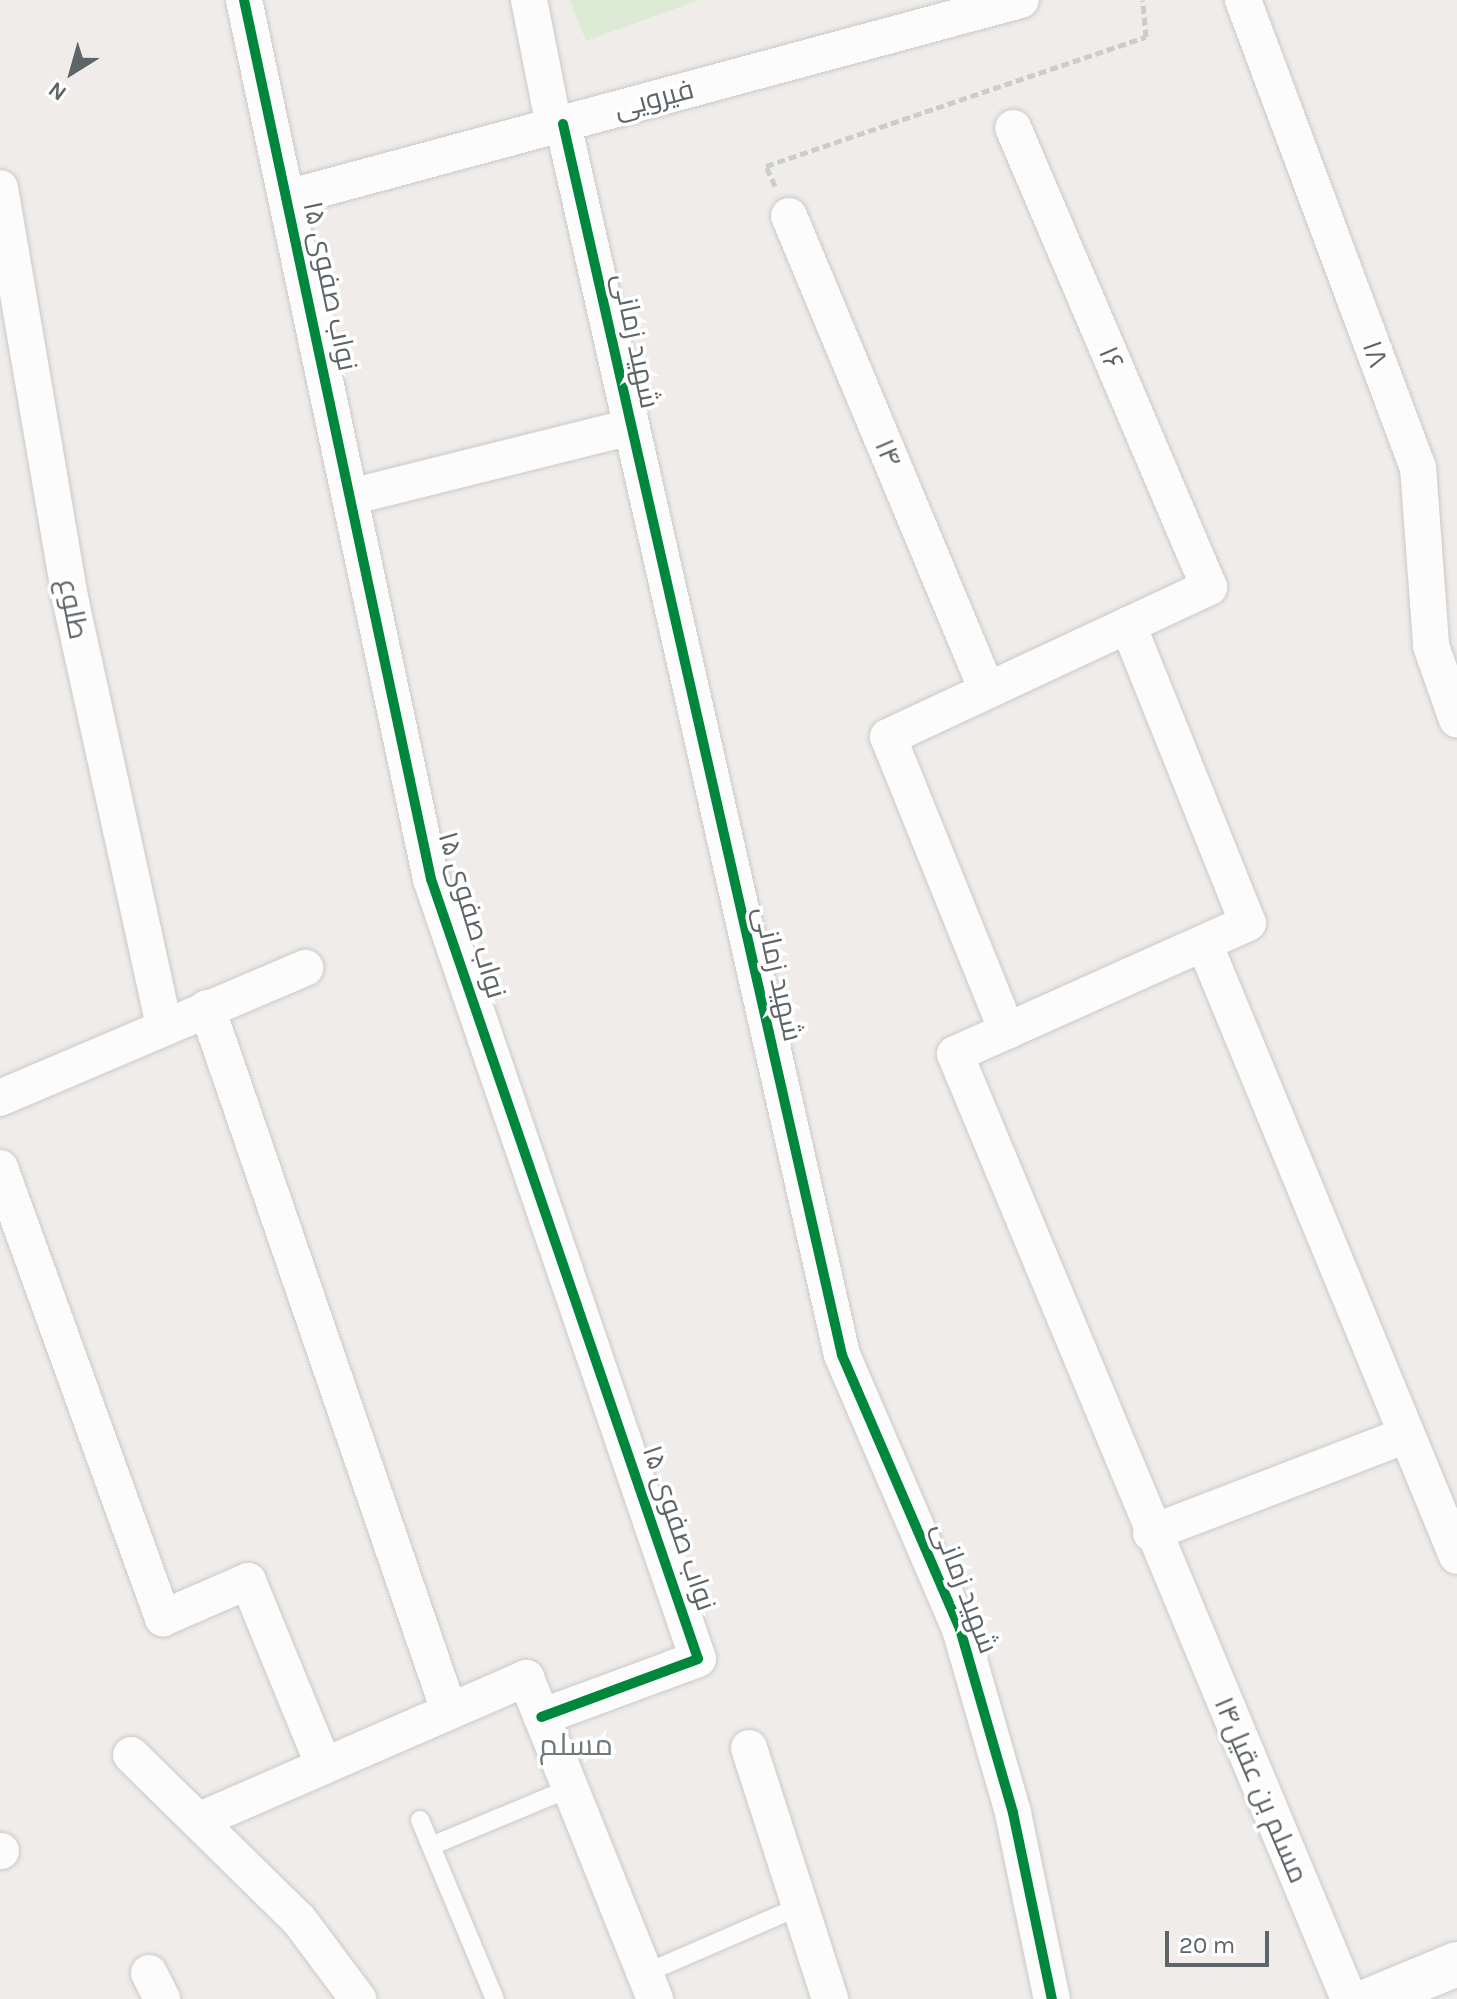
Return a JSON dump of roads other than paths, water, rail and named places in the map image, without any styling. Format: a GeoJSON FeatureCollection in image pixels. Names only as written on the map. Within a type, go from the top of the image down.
{"type":"FeatureCollection","features":[{"type":"Feature","properties":{"kind":"street","name":"نواب صفوی ۱۵"},"geometry":{"type":"LineString","coordinates":[[244,0],[431,879],[698,1659],[541,1717]]}},
{"type":"Feature","properties":{"kind":"street","name":"شهید زمانی"},"geometry":{"type":"LineString","coordinates":[[529,0],[842,1355],[960,1629],[1013,1813],[1052,1999]]}},
{"type":"Feature","properties":{"kind":"street","name":"فیرویی"},"geometry":{"type":"LineString","coordinates":[[287,198],[1021,0]]}},
{"type":"Feature","properties":{"kind":"street","name":"۱۸"},"geometry":{"type":"LineString","coordinates":[[1243,0],[1418,467],[1431,646],[1457,720]]}},
{"type":"Feature","properties":{"kind":"street","name":"۱۶"},"geometry":{"type":"LineString","coordinates":[[1013,128],[1209,587],[1128,625]]}},
{"type":"Feature","properties":{"kind":"street","name":"طلوع"},"geometry":{"type":"LineString","coordinates":[[0,188],[70,598],[164,1027]]}},
{"type":"Feature","properties":{"kind":"street","name":"۱۴"},"geometry":{"type":"LineString","coordinates":[[789,216],[987,690]]}},
{"type":"Feature","properties":{"kind":"street"},"geometry":{"type":"LineString","coordinates":[[350,497],[630,427]]}},
{"type":"Feature","properties":{"kind":"street"},"geometry":{"type":"LineString","coordinates":[[1128,625],[1248,923],[1007,1031],[888,737],[987,690],[1128,625]]}},
{"type":"Feature","properties":{"kind":"street"},"geometry":{"type":"LineString","coordinates":[[1204,943],[1404,1436],[1451,1541]]}},
{"type":"Feature","properties":{"kind":"street"},"geometry":{"type":"LineString","coordinates":[[0,1098],[305,968]]}},
{"type":"Feature","properties":{"kind":"street"},"geometry":{"type":"LineString","coordinates":[[207,1008],[449,1711]]}},
{"type":"Feature","properties":{"kind":"street","name":"مسلم بن عقیل۱۴"},"geometry":{"type":"LineString","coordinates":[[1007,1031],[955,1054],[1151,1533],[1349,1999]]}},
{"type":"Feature","properties":{"kind":"street"},"geometry":{"type":"LineString","coordinates":[[0,1168],[163,1618],[248,1581],[324,1766]]}},
{"type":"Feature","properties":{"kind":"street"},"geometry":{"type":"LineString","coordinates":[[1151,1533],[1404,1436]]}},
{"type":"Feature","properties":{"kind":"street"},"geometry":{"type":"LineString","coordinates":[[200,1820],[526,1678],[650,1986]]}},
{"type":"Feature","properties":{"kind":"street"},"geometry":{"type":"LineString","coordinates":[[749,1748],[830,1999]]}},
{"type":"Feature","properties":{"kind":"street"},"geometry":{"type":"LineString","coordinates":[[131,1755],[299,1920],[358,1999]]}},
{"type":"Feature","properties":{"kind":"street"},"geometry":{"type":"LineString","coordinates":[[1372,1999],[1457,1964]]}},
{"type":"Feature","properties":{"kind":"lane"},"geometry":{"type":"LineString","coordinates":[[431,1846],[570,1788]]}},
{"type":"Feature","properties":{"kind":"lane"},"geometry":{"type":"LineString","coordinates":[[420,1820],[495,1999]]}},
{"type":"Feature","properties":{"kind":"lane"},"geometry":{"type":"LineString","coordinates":[[650,1986],[798,1907]]}},
{"type":"Feature","properties":{"kind":"district","name":"مسلم"},"geometry":{"type":"Point","coordinates":[576,1745]}}]}
